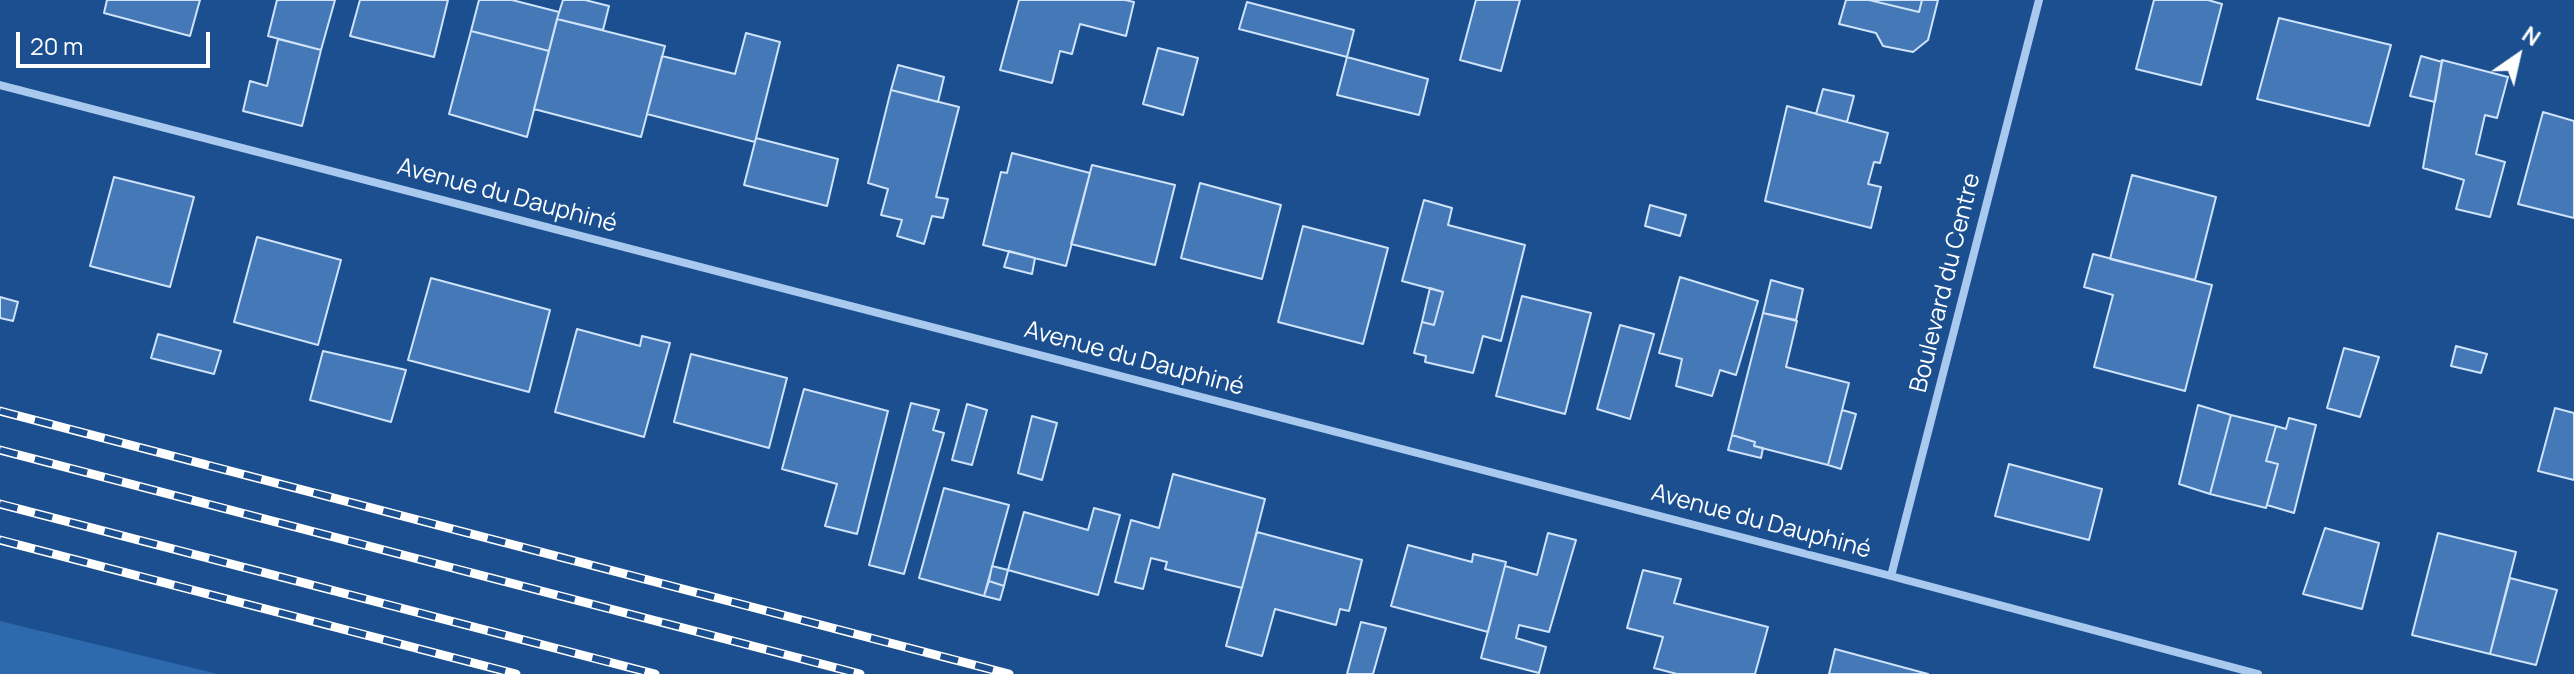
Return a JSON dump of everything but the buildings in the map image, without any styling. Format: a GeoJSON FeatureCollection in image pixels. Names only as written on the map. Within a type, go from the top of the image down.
{"type":"FeatureCollection","features":[{"type":"Feature","properties":{"kind":"street","name":"Boulevard du Centre"},"geometry":{"type":"LineString","coordinates":[[1891,576],[2039,0]]}},
{"type":"Feature","properties":{"kind":"street","name":"Avenue du Dauphiné"},"geometry":{"type":"LineString","coordinates":[[0,85],[2258,674]]}},
{"type":"Feature","properties":{"kind":"shaded area"},"geometry":{"type":"Polygon","coordinates":[[[0,621],[218,674],[0,674],[0,621]]]}},
{"type":"Feature","properties":{"kind":"railway"},"geometry":{"type":"LineString","coordinates":[[0,411],[1009,674]]}},
{"type":"Feature","properties":{"kind":"railway"},"geometry":{"type":"LineString","coordinates":[[0,450],[860,674]]}},
{"type":"Feature","properties":{"kind":"railway"},"geometry":{"type":"LineString","coordinates":[[0,504],[655,674]]}},
{"type":"Feature","properties":{"kind":"railway"},"geometry":{"type":"LineString","coordinates":[[0,540],[516,674]]}}]}
